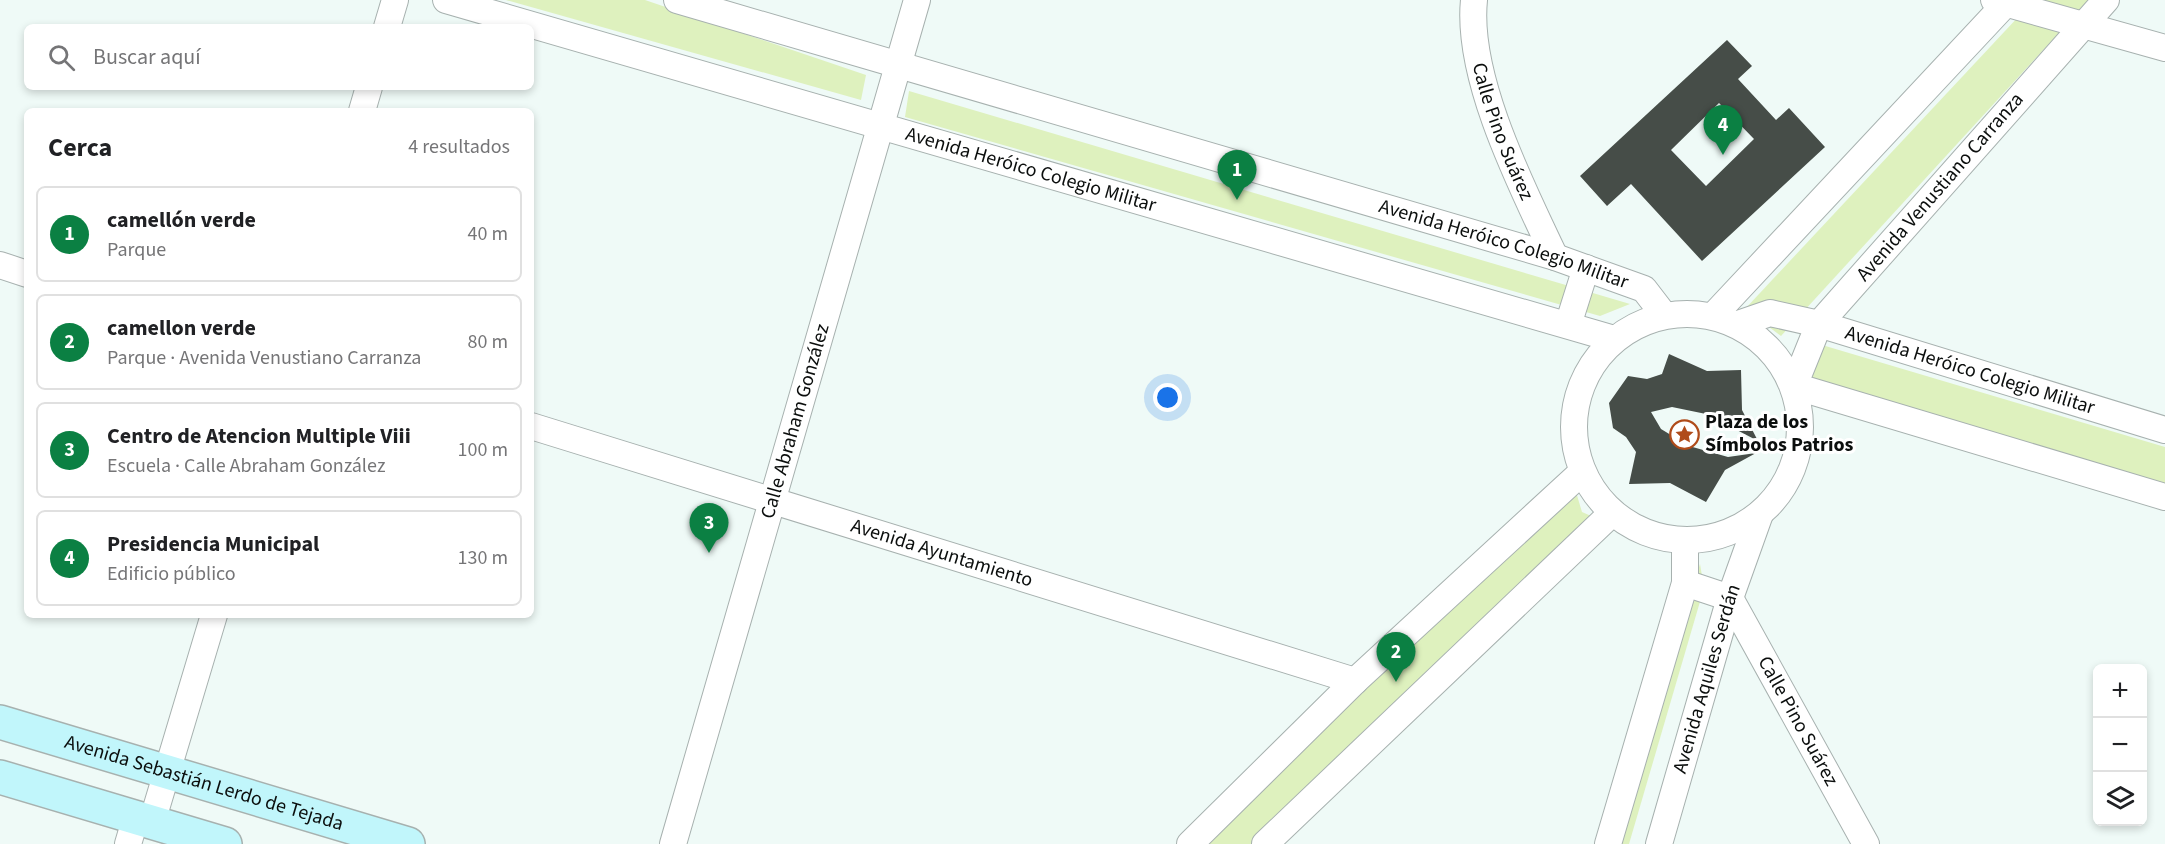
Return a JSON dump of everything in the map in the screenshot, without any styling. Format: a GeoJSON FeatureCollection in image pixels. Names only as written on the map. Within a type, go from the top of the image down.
{"type":"FeatureCollection","features":[{"type":"Feature","properties":{"kind":"street"},"geometry":{"type":"LineString","coordinates":[[388,24],[395,0]]}},
{"type":"Feature","properties":{"kind":"street","name":"Avenida Heróico Colegio Militar"},"geometry":{"type":"LineString","coordinates":[[446,0],[528,24]]}},
{"type":"Feature","properties":{"kind":"street","name":"Avenida Heróico Colegio Militar"},"geometry":{"type":"LineString","coordinates":[[677,0],[1555,257],[1644,289],[1664,315]]}},
{"type":"Feature","properties":{"kind":"street","name":"Calle Abraham González"},"geometry":{"type":"LineString","coordinates":[[673,844],[917,0]]}},
{"type":"Feature","properties":{"kind":"street","name":"Calle Pino Suárez"},"geometry":{"type":"LineString","coordinates":[[1474,0],[1472,20],[1485,89],[1512,159],[1555,257]]}},
{"type":"Feature","properties":{"kind":"street","name":"Avenida Venustiano Carranza"},"geometry":{"type":"LineString","coordinates":[[1794,386],[1819,324],[2106,0]]}},
{"type":"Feature","properties":{"kind":"street"},"geometry":{"type":"LineString","coordinates":[[1726,320],[2003,1],[2165,48]]}},
{"type":"Feature","properties":{"kind":"street","name":"Avenida Heróico Colegio Militar"},"geometry":{"type":"LineString","coordinates":[[534,26],[1614,339]]}},
{"type":"Feature","properties":{"kind":"street"},"geometry":{"type":"LineString","coordinates":[[363,108],[368,90]]}},
{"type":"Feature","properties":{"kind":"street"},"geometry":{"type":"LineString","coordinates":[[0,265],[24,273]]}},
{"type":"Feature","properties":{"kind":"street"},"geometry":{"type":"LineString","coordinates":[[1568,325],[1586,268]]}},
{"type":"Feature","properties":{"kind":"street"},"geometry":{"type":"LineString","coordinates":[[1689,312],[1726,320],[1761,340],[1774,354],[1794,386],[1800,414],[1800,442],[1792,469],[1779,493],[1760,514],[1737,529],[1712,538],[1685,541],[1650,534],[1634,528],[1612,513],[1594,494],[1582,472],[1573,437],[1576,400],[1590,366],[1614,339],[1638,323],[1664,315],[1689,312]]}},
{"type":"Feature","properties":{"kind":"street","name":"Avenida Heróico Colegio Militar"},"geometry":{"type":"LineString","coordinates":[[1726,320],[1770,313],[1819,324],[2165,430]]}},
{"type":"Feature","properties":{"kind":"street"},"geometry":{"type":"LineString","coordinates":[[1794,386],[2165,497]]}},
{"type":"Feature","properties":{"kind":"street","name":"Avenida Ayuntamiento"},"geometry":{"type":"LineString","coordinates":[[534,427],[1355,681]]}},
{"type":"Feature","properties":{"kind":"street"},"geometry":{"type":"LineString","coordinates":[[1190,844],[1355,681],[1582,472]]}},
{"type":"Feature","properties":{"kind":"street"},"geometry":{"type":"LineString","coordinates":[[1265,844],[1612,513]]}},
{"type":"Feature","properties":{"kind":"street","name":"Avenida Aquiles Serdán"},"geometry":{"type":"LineString","coordinates":[[1659,844],[1730,598],[1760,514]]}},
{"type":"Feature","properties":{"kind":"street"},"geometry":{"type":"LineString","coordinates":[[1608,844],[1685,583],[1685,541]]}},
{"type":"Feature","properties":{"kind":"street"},"geometry":{"type":"LineString","coordinates":[[1685,583],[1730,598]]}},
{"type":"Feature","properties":{"kind":"street","name":"Calle Pino Suárez"},"geometry":{"type":"LineString","coordinates":[[1730,598],[1866,844]]}},
{"type":"Feature","properties":{"kind":"street"},"geometry":{"type":"LineString","coordinates":[[139,828],[167,772],[213,618]]}},
{"type":"Feature","properties":{"kind":"street","name":"Avenida Sebastián Lerdo de Tejada"},"geometry":{"type":"LineString","coordinates":[[0,722],[408,844]]}},
{"type":"Feature","properties":{"kind":"street"},"geometry":{"type":"LineString","coordinates":[[0,777],[139,828],[225,844]]}},
{"type":"Feature","properties":{"kind":"green space"},"geometry":{"type":"Polygon","coordinates":[[[506,0],[645,0],[866,75],[861,100],[506,0]]]}},
{"type":"Feature","properties":{"kind":"green space"},"geometry":{"type":"Polygon","coordinates":[[[2034,0],[2089,0],[1781,336],[1745,309],[2034,0]]]}},
{"type":"Feature","properties":{"kind":"green space"},"geometry":{"type":"Polygon","coordinates":[[[909,91],[1630,304],[1600,316],[905,117],[909,91]]]}},
{"type":"Feature","properties":{"kind":"green space"},"geometry":{"type":"Polygon","coordinates":[[[1812,342],[2165,447],[2165,484],[1804,376],[1812,342]]]}},
{"type":"Feature","properties":{"kind":"green space"},"geometry":{"type":"Polygon","coordinates":[[[1573,482],[1582,512],[1598,519],[1258,844],[1194,844],[1573,482]]]}},
{"type":"Feature","properties":{"kind":"green space"},"geometry":{"type":"Polygon","coordinates":[[[1700,564],[1704,588],[1629,844],[1612,844],[1700,564]]]}},
{"type":"Feature","properties":{"kind":"building"},"geometry":{"type":"Polygon","coordinates":[[[1727,40],[1752,66],[1738,79],[1776,120],[1789,108],[1825,147],[1702,261],[1631,184],[1607,206],[1580,176],[1727,40]],[[1719,103],[1671,150],[1706,186],[1754,139],[1719,103]]]}},
{"type":"Feature","properties":{"kind":"building"},"geometry":{"type":"Polygon","coordinates":[[[1669,354],[1707,371],[1741,370],[1742,410],[1758,441],[1706,414],[1672,407],[1651,412],[1661,429],[1689,446],[1728,457],[1756,453],[1725,470],[1706,502],[1670,483],[1629,484],[1636,452],[1626,437],[1613,428],[1609,403],[1628,376],[1647,379],[1662,374],[1669,354]]]}},
{"type":"Feature","properties":{"kind":"place","name":"Presidencia Municipal"},"geometry":{"type":"Point","coordinates":[1723,155]}},
{"type":"Feature","properties":{"kind":"place","name":"camellón verde"},"geometry":{"type":"Point","coordinates":[1237,200]}},
{"type":"Feature","properties":{"kind":"place","name":"Plaza de los Símbolos Patrios"},"geometry":{"type":"Point","coordinates":[1684,434]}},
{"type":"Feature","properties":{"kind":"place","name":"Centro de Atencion Multiple Viii"},"geometry":{"type":"Point","coordinates":[709,553]}},
{"type":"Feature","properties":{"kind":"place","name":"camellon verde"},"geometry":{"type":"Point","coordinates":[1396,682]}}]}
